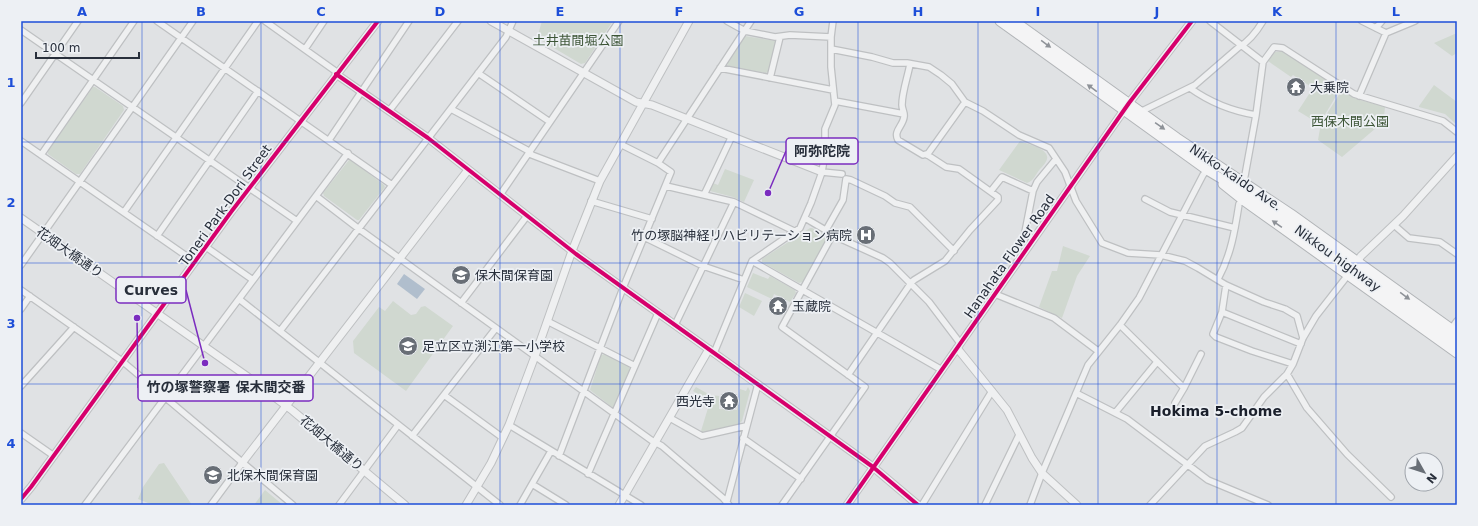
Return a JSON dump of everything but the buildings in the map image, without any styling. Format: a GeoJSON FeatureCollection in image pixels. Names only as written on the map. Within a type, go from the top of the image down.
{"type":"FeatureCollection","features":[{"type":"Feature","properties":{"kind":"highway","name":"Nikko-kaido Ave."},"geometry":{"type":"LineString","coordinates":[[1000,21],[1126,107],[1140,112],[1177,138],[1244,181],[1454,331]]}},
{"type":"Feature","properties":{"kind":"highway","name":"Nikko-kaido Ave."},"geometry":{"type":"LineString","coordinates":[[1014,21],[1207,170]]}},
{"type":"Feature","properties":{"kind":"highway"},"geometry":{"type":"LineString","coordinates":[[1207,170],[1242,200],[1457,353]]}},
{"type":"Feature","properties":{"kind":"highway","name":"Nikkou highway"},"geometry":{"type":"LineString","coordinates":[[1207,170],[1259,201],[1457,344]]}},
{"type":"Feature","properties":{"kind":"street"},"geometry":{"type":"LineString","coordinates":[[21,103],[78,21]]}},
{"type":"Feature","properties":{"kind":"street"},"geometry":{"type":"LineString","coordinates":[[41,155],[134,21]]}},
{"type":"Feature","properties":{"kind":"street"},"geometry":{"type":"LineString","coordinates":[[157,21],[330,140],[392,185]]}},
{"type":"Feature","properties":{"kind":"street"},"geometry":{"type":"LineString","coordinates":[[21,265],[193,21]]}},
{"type":"Feature","properties":{"kind":"street"},"geometry":{"type":"LineString","coordinates":[[124,212],[258,21]]}},
{"type":"Feature","properties":{"kind":"street"},"geometry":{"type":"LineString","coordinates":[[265,21],[305,49],[361,92],[428,138],[572,251],[873,467],[918,505]]}},
{"type":"Feature","properties":{"kind":"street"},"geometry":{"type":"LineString","coordinates":[[305,49],[324,21]]}},
{"type":"Feature","properties":{"kind":"street","name":"Toneri Park-Dori Street"},"geometry":{"type":"LineString","coordinates":[[21,499],[249,188],[300,120],[378,21]]}},
{"type":"Feature","properties":{"kind":"street"},"geometry":{"type":"LineString","coordinates":[[330,140],[409,21]]}},
{"type":"Feature","properties":{"kind":"street"},"geometry":{"type":"LineString","coordinates":[[389,111],[458,21]]}},
{"type":"Feature","properties":{"kind":"street"},"geometry":{"type":"LineString","coordinates":[[491,21],[636,102],[643,103],[732,136],[822,172],[842,174]]}},
{"type":"Feature","properties":{"kind":"street"},"geometry":{"type":"LineString","coordinates":[[280,331],[451,109],[509,31],[513,21]]}},
{"type":"Feature","properties":{"kind":"street"},"geometry":{"type":"LineString","coordinates":[[500,195],[619,21]]}},
{"type":"Feature","properties":{"kind":"street"},"geometry":{"type":"LineString","coordinates":[[466,505],[509,425],[572,251],[600,181],[689,21]]}},
{"type":"Feature","properties":{"kind":"street"},"geometry":{"type":"LineString","coordinates":[[727,21],[745,31],[780,37],[790,35],[831,37]]}},
{"type":"Feature","properties":{"kind":"street"},"geometry":{"type":"LineString","coordinates":[[658,163],[751,21]]}},
{"type":"Feature","properties":{"kind":"street"},"geometry":{"type":"LineString","coordinates":[[618,505],[712,351],[752,262],[796,232],[800,228],[805,218],[822,172],[825,153],[825,129],[834,108],[835,101],[831,49],[833,21]]}},
{"type":"Feature","properties":{"kind":"street","name":"Hanahata Flower Road"},"geometry":{"type":"LineString","coordinates":[[847,505],[1126,107],[1192,21]]}},
{"type":"Feature","properties":{"kind":"street"},"geometry":{"type":"LineString","coordinates":[[1210,21],[1262,62]]}},
{"type":"Feature","properties":{"kind":"street"},"geometry":{"type":"LineString","coordinates":[[1140,112],[1195,85],[1256,33],[1263,21]]}},
{"type":"Feature","properties":{"kind":"street"},"geometry":{"type":"LineString","coordinates":[[1362,21],[1386,33]]}},
{"type":"Feature","properties":{"kind":"street"},"geometry":{"type":"LineString","coordinates":[[1376,28],[1382,21]]}},
{"type":"Feature","properties":{"kind":"street"},"geometry":{"type":"LineString","coordinates":[[1359,96],[1386,33],[1414,21]]}},
{"type":"Feature","properties":{"kind":"street"},"geometry":{"type":"LineString","coordinates":[[21,30],[297,221]]}},
{"type":"Feature","properties":{"kind":"street"},"geometry":{"type":"LineString","coordinates":[[770,78],[780,37]]}},
{"type":"Feature","properties":{"kind":"street"},"geometry":{"type":"LineString","coordinates":[[1244,181],[1256,115],[1262,62],[1274,47],[1283,48],[1354,94],[1443,121],[1457,132]]}},
{"type":"Feature","properties":{"kind":"street"},"geometry":{"type":"LineString","coordinates":[[831,49],[872,57],[893,63],[929,67],[952,84],[965,102],[1019,135],[1049,148],[1065,172],[1076,201],[1102,243],[1128,253],[1161,255],[1185,261],[1226,285],[1264,302],[1292,312],[1297,316],[1302,341]]}},
{"type":"Feature","properties":{"kind":"street"},"geometry":{"type":"LineString","coordinates":[[848,375],[911,283],[945,261],[970,230],[998,200],[998,197],[991,191],[958,169],[946,167],[927,155],[923,155],[904,145],[898,140],[896,133],[903,122],[904,114],[902,105],[910,64]]}},
{"type":"Feature","properties":{"kind":"street"},"geometry":{"type":"LineString","coordinates":[[720,68],[833,90]]}},
{"type":"Feature","properties":{"kind":"street"},"geometry":{"type":"LineString","coordinates":[[478,73],[550,122]]}},
{"type":"Feature","properties":{"kind":"street"},"geometry":{"type":"LineString","coordinates":[[1190,88],[1206,99],[1236,112],[1256,115]]}},
{"type":"Feature","properties":{"kind":"street"},"geometry":{"type":"LineString","coordinates":[[157,236],[258,91]]}},
{"type":"Feature","properties":{"kind":"street"},"geometry":{"type":"LineString","coordinates":[[835,101],[904,114]]}},
{"type":"Feature","properties":{"kind":"street"},"geometry":{"type":"LineString","coordinates":[[927,155],[965,102]]}},
{"type":"Feature","properties":{"kind":"street"},"geometry":{"type":"LineString","coordinates":[[451,109],[527,150],[532,155],[600,181]]}},
{"type":"Feature","properties":{"kind":"street"},"geometry":{"type":"LineString","coordinates":[[704,195],[732,136]]}},
{"type":"Feature","properties":{"kind":"street"},"geometry":{"type":"LineString","coordinates":[[21,141],[195,262]]}},
{"type":"Feature","properties":{"kind":"street"},"geometry":{"type":"LineString","coordinates":[[559,456],[585,392],[623,288],[671,172],[658,163],[620,144]]}},
{"type":"Feature","properties":{"kind":"street"},"geometry":{"type":"LineString","coordinates":[[85,505],[348,153]]}},
{"type":"Feature","properties":{"kind":"street"},"geometry":{"type":"LineString","coordinates":[[1357,262],[1361,256],[1394,225],[1457,156]]}},
{"type":"Feature","properties":{"kind":"street"},"geometry":{"type":"LineString","coordinates":[[1033,239],[1025,232],[1033,191],[1037,182],[1056,159]]}},
{"type":"Feature","properties":{"kind":"street"},"geometry":{"type":"LineString","coordinates":[[211,505],[468,170]]}},
{"type":"Feature","properties":{"kind":"street"},"geometry":{"type":"LineString","coordinates":[[1030,505],[1088,365],[1120,325],[1139,298],[1182,214],[1207,170]]}},
{"type":"Feature","properties":{"kind":"street"},"geometry":{"type":"LineString","coordinates":[[991,191],[1002,177],[1033,191]]}},
{"type":"Feature","properties":{"kind":"street"},"geometry":{"type":"LineString","coordinates":[[826,230],[843,200],[846,179],[884,196],[895,203],[910,207],[954,251]]}},
{"type":"Feature","properties":{"kind":"street"},"geometry":{"type":"LineString","coordinates":[[666,186],[734,202],[796,232]]}},
{"type":"Feature","properties":{"kind":"street"},"geometry":{"type":"LineString","coordinates":[[316,196],[359,229],[614,414],[662,446],[727,504],[758,384]]}},
{"type":"Feature","properties":{"kind":"street"},"geometry":{"type":"LineString","coordinates":[[1145,199],[1170,212],[1235,228]]}},
{"type":"Feature","properties":{"kind":"street"},"geometry":{"type":"LineString","coordinates":[[1218,279],[1229,256],[1242,200]]}},
{"type":"Feature","properties":{"kind":"street"},"geometry":{"type":"LineString","coordinates":[[591,201],[652,218]]}},
{"type":"Feature","properties":{"kind":"street"},"geometry":{"type":"LineString","coordinates":[[675,325],[734,202]]}},
{"type":"Feature","properties":{"kind":"street"},"geometry":{"type":"LineString","coordinates":[[461,303],[527,216]]}},
{"type":"Feature","properties":{"kind":"street","name":"花畑大橋通り"},"geometry":{"type":"LineString","coordinates":[[21,218],[204,345],[286,406],[405,505]]}},
{"type":"Feature","properties":{"kind":"street"},"geometry":{"type":"LineString","coordinates":[[805,218],[883,258],[911,283],[929,302],[959,345],[968,362],[1007,410],[1019,435],[1042,473],[1077,505]]}},
{"type":"Feature","properties":{"kind":"street"},"geometry":{"type":"LineString","coordinates":[[1394,225],[1409,238],[1440,242],[1457,254]]}},
{"type":"Feature","properties":{"kind":"street"},"geometry":{"type":"LineString","coordinates":[[782,505],[865,386],[782,327],[834,234]]}},
{"type":"Feature","properties":{"kind":"street"},"geometry":{"type":"LineString","coordinates":[[644,237],[703,266],[744,280]]}},
{"type":"Feature","properties":{"kind":"street"},"geometry":{"type":"LineString","coordinates":[[206,247],[253,280]]}},
{"type":"Feature","properties":{"kind":"street"},"geometry":{"type":"LineString","coordinates":[[752,262],[942,370]]}},
{"type":"Feature","properties":{"kind":"street"},"geometry":{"type":"LineString","coordinates":[[1150,505],[1205,446],[1242,428],[1264,396],[1287,374],[1293,364],[1302,341],[1316,316],[1348,275]]}},
{"type":"Feature","properties":{"kind":"street"},"geometry":{"type":"LineString","coordinates":[[1226,285],[1222,312],[1213,334],[1216,337],[1252,351],[1293,364]]}},
{"type":"Feature","properties":{"kind":"street"},"geometry":{"type":"LineString","coordinates":[[21,290],[122,362],[292,505]]}},
{"type":"Feature","properties":{"kind":"street"},"geometry":{"type":"LineString","coordinates":[[994,294],[1054,318],[1098,351]]}},
{"type":"Feature","properties":{"kind":"street"},"geometry":{"type":"LineString","coordinates":[[21,309],[30,296]]}},
{"type":"Feature","properties":{"kind":"street"},"geometry":{"type":"LineString","coordinates":[[239,299],[500,505]]}},
{"type":"Feature","properties":{"kind":"street"},"geometry":{"type":"LineString","coordinates":[[1222,312],[1302,341]]}},
{"type":"Feature","properties":{"kind":"street"},"geometry":{"type":"LineString","coordinates":[[588,474],[658,313]]}},
{"type":"Feature","properties":{"kind":"street"},"geometry":{"type":"LineString","coordinates":[[547,321],[635,366]]}},
{"type":"Feature","properties":{"kind":"street"},"geometry":{"type":"LineString","coordinates":[[1454,331],[1457,321]]}},
{"type":"Feature","properties":{"kind":"street"},"geometry":{"type":"LineString","coordinates":[[1120,325],[1184,388]]}},
{"type":"Feature","properties":{"kind":"street"},"geometry":{"type":"LineString","coordinates":[[21,386],[74,327]]}},
{"type":"Feature","properties":{"kind":"street"},"geometry":{"type":"LineString","coordinates":[[412,436],[496,328]]}},
{"type":"Feature","properties":{"kind":"street"},"geometry":{"type":"LineString","coordinates":[[1175,403],[1201,354]]}},
{"type":"Feature","properties":{"kind":"street"},"geometry":{"type":"LineString","coordinates":[[1115,413],[1157,362]]}},
{"type":"Feature","properties":{"kind":"street"},"geometry":{"type":"LineString","coordinates":[[1287,374],[1307,408],[1347,454],[1391,497]]}},
{"type":"Feature","properties":{"kind":"street"},"geometry":{"type":"LineString","coordinates":[[922,505],[992,391]]}},
{"type":"Feature","properties":{"kind":"street"},"geometry":{"type":"LineString","coordinates":[[1076,393],[1127,419],[1208,480],[1248,498],[1268,505]]}},
{"type":"Feature","properties":{"kind":"street"},"geometry":{"type":"LineString","coordinates":[[444,395],[503,438]]}},
{"type":"Feature","properties":{"kind":"street"},"geometry":{"type":"LineString","coordinates":[[670,418],[702,436],[746,426]]}},
{"type":"Feature","properties":{"kind":"street"},"geometry":{"type":"LineString","coordinates":[[339,505],[398,425]]}},
{"type":"Feature","properties":{"kind":"street"},"geometry":{"type":"LineString","coordinates":[[509,425],[641,505]]}},
{"type":"Feature","properties":{"kind":"street"},"geometry":{"type":"LineString","coordinates":[[21,433],[54,456]]}},
{"type":"Feature","properties":{"kind":"street"},"geometry":{"type":"LineString","coordinates":[[985,505],[1019,435]]}},
{"type":"Feature","properties":{"kind":"street"},"geometry":{"type":"LineString","coordinates":[[744,438],[801,479]]}},
{"type":"Feature","properties":{"kind":"street"},"geometry":{"type":"LineString","coordinates":[[520,505],[551,451]]}},
{"type":"Feature","properties":{"kind":"street"},"geometry":{"type":"LineString","coordinates":[[532,484],[566,505]]}},
{"type":"Feature","properties":{"kind":"street"},"geometry":{"type":"LineString","coordinates":[[1247,505],[1248,498]]}},
{"type":"Feature","properties":{"kind":"green space","name":"土井苗間堀公園"},"geometry":{"type":"Polygon","coordinates":[[[542,21],[613,21],[585,63],[581,64],[537,38],[542,21]]]}},
{"type":"Feature","properties":{"kind":"green space"},"geometry":{"type":"Polygon","coordinates":[[[1457,33],[1457,53],[1452,56],[1434,43],[1457,33]]]}},
{"type":"Feature","properties":{"kind":"green space"},"geometry":{"type":"Polygon","coordinates":[[[745,36],[776,41],[777,45],[768,72],[766,73],[730,67],[727,64],[745,36]]]}},
{"type":"Feature","properties":{"kind":"green space"},"geometry":{"type":"Polygon","coordinates":[[[1283,51],[1341,88],[1321,121],[1316,122],[1298,111],[1313,88],[1293,75],[1291,77],[1268,61],[1275,52],[1283,51]]]}},
{"type":"Feature","properties":{"kind":"green space"},"geometry":{"type":"Polygon","coordinates":[[[1434,85],[1457,102],[1457,125],[1445,114],[1419,107],[1434,85]]]}},
{"type":"Feature","properties":{"kind":"green space"},"geometry":{"type":"Polygon","coordinates":[[[93,87],[123,106],[124,110],[80,174],[76,174],[48,154],[48,151],[93,87]]]}},
{"type":"Feature","properties":{"kind":"green space","name":"西保木間公園"},"geometry":{"type":"Polygon","coordinates":[[[1342,90],[1357,99],[1385,107],[1384,117],[1376,128],[1342,157],[1318,140],[1321,123],[1342,90]]]}},
{"type":"Feature","properties":{"kind":"green space"},"geometry":{"type":"Polygon","coordinates":[[[1020,141],[1042,150],[1047,155],[1045,163],[1033,179],[1027,183],[999,170],[1020,141]]]}},
{"type":"Feature","properties":{"kind":"green space"},"geometry":{"type":"Polygon","coordinates":[[[349,160],[351,160],[385,187],[359,220],[324,196],[323,193],[349,160]]]}},
{"type":"Feature","properties":{"kind":"green space"},"geometry":{"type":"Polygon","coordinates":[[[725,169],[754,180],[744,202],[733,197],[710,191],[713,183],[718,185],[725,169]]]}},
{"type":"Feature","properties":{"kind":"green space"},"geometry":{"type":"Polygon","coordinates":[[[810,228],[827,236],[828,239],[803,282],[799,283],[762,262],[762,259],[810,228]]]}},
{"type":"Feature","properties":{"kind":"green space"},"geometry":{"type":"Polygon","coordinates":[[[1063,246],[1090,256],[1077,276],[1062,318],[1039,307],[1052,271],[1057,271],[1063,246]]]}},
{"type":"Feature","properties":{"kind":"green space"},"geometry":{"type":"Polygon","coordinates":[[[753,273],[768,279],[770,276],[795,290],[796,293],[790,302],[774,294],[772,299],[747,287],[753,273]]]}},
{"type":"Feature","properties":{"kind":"green space"},"geometry":{"type":"Polygon","coordinates":[[[745,293],[762,301],[754,316],[739,307],[745,293]]]}},
{"type":"Feature","properties":{"kind":"green space"},"geometry":{"type":"Polygon","coordinates":[[[393,301],[411,315],[416,314],[421,307],[425,306],[453,326],[406,391],[354,353],[353,341],[379,307],[385,311],[393,301]]]}},
{"type":"Feature","properties":{"kind":"green space"},"geometry":{"type":"Polygon","coordinates":[[[605,354],[629,366],[630,371],[614,407],[590,390],[601,355],[605,354]]]}},
{"type":"Feature","properties":{"kind":"green space"},"geometry":{"type":"Polygon","coordinates":[[[696,387],[710,395],[719,396],[719,409],[737,410],[740,389],[746,391],[748,387],[750,391],[742,421],[739,424],[703,433],[701,431],[708,408],[705,398],[693,391],[696,387]]]}},
{"type":"Feature","properties":{"kind":"green space"},"geometry":{"type":"Polygon","coordinates":[[[164,463],[192,505],[153,505],[138,499],[143,487],[159,464],[164,463]]]}},
{"type":"Feature","properties":{"kind":"green space"},"geometry":{"type":"Polygon","coordinates":[[[265,490],[283,505],[254,505],[265,490]]]}},
{"type":"Feature","properties":{"kind":"water"},"geometry":{"type":"Polygon","coordinates":[[[404,274],[425,289],[417,299],[397,284],[404,274]]]}},
{"type":"Feature","properties":{"kind":"cycle path"},"geometry":{"type":"LineString","coordinates":[[21,499],[231,212],[378,21]]}},
{"type":"Feature","properties":{"kind":"cycle path"},"geometry":{"type":"LineString","coordinates":[[847,505],[1129,103],[1192,21]]}},
{"type":"Feature","properties":{"kind":"cycle path"},"geometry":{"type":"LineString","coordinates":[[336,74],[428,138],[576,254],[873,467],[918,505]]}},
{"type":"Feature","properties":{"kind":"place","name":"大乗院"},"geometry":{"type":"Point","coordinates":[1296,87]}},
{"type":"Feature","properties":{"kind":"place","name":"阿弥陀院"},"geometry":{"type":"Point","coordinates":[768,193]}},
{"type":"Feature","properties":{"kind":"place","name":"竹の塚脳神経リハビリテーション病院"},"geometry":{"type":"Point","coordinates":[866,235]}},
{"type":"Feature","properties":{"kind":"place","name":"保木間保育園"},"geometry":{"type":"Point","coordinates":[461,275]}},
{"type":"Feature","properties":{"kind":"place","name":"玉蔵院"},"geometry":{"type":"Point","coordinates":[778,306]}},
{"type":"Feature","properties":{"kind":"place","name":"竹の塚警察署 保木間交番"},"geometry":{"type":"Point","coordinates":[137,318]}},
{"type":"Feature","properties":{"kind":"place","name":"足立区立渕江第一小学校"},"geometry":{"type":"Point","coordinates":[408,346]}},
{"type":"Feature","properties":{"kind":"place","name":"Curves"},"geometry":{"type":"Point","coordinates":[205,363]}},
{"type":"Feature","properties":{"kind":"place","name":"西光寺"},"geometry":{"type":"Point","coordinates":[729,401]}},
{"type":"Feature","properties":{"kind":"place","name":"北保木間保育園"},"geometry":{"type":"Point","coordinates":[213,475]}},
{"type":"Feature","properties":{"kind":"district","name":"Hokima 5-chome"},"geometry":{"type":"Point","coordinates":[1216,411]}}]}
